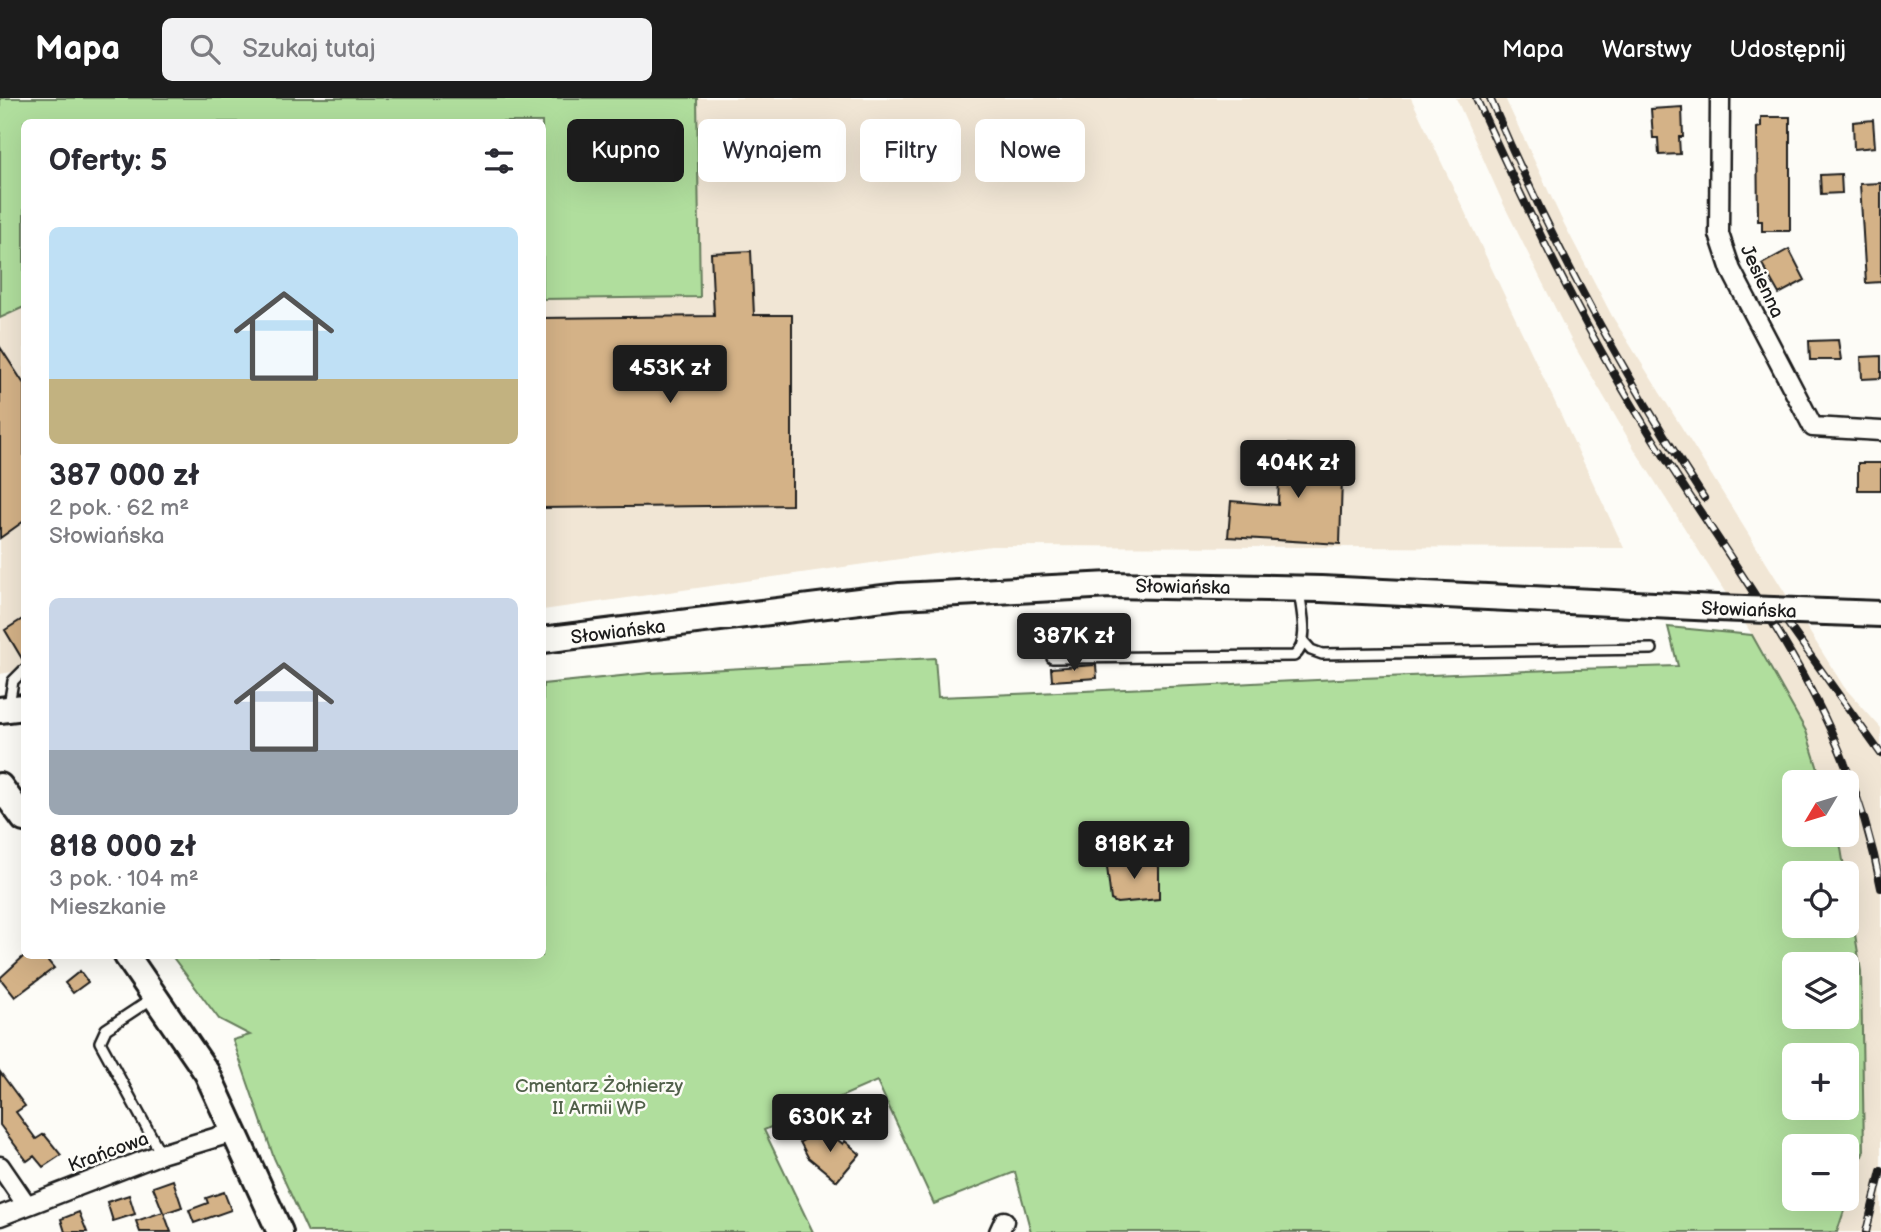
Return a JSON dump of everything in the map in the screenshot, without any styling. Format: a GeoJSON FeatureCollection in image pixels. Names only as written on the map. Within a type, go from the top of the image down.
{"type":"FeatureCollection","features":[{"type":"Feature","properties":{"kind":"street","name":"Jesienna"},"geometry":{"type":"LineString","coordinates":[[1720,98],[1719,234],[1731,270],[1813,427],[1881,431]]}},
{"type":"Feature","properties":{"kind":"street","name":"Słowiańska"},"geometry":{"type":"LineString","coordinates":[[546,640],[900,596],[1111,585],[1298,589],[1881,614]]}},
{"type":"Feature","properties":{"kind":"street"},"geometry":{"type":"LineString","coordinates":[[0,786],[21,815]]}},
{"type":"Feature","properties":{"kind":"street"},"geometry":{"type":"LineString","coordinates":[[129,959],[157,996],[206,1073],[280,1232]]}},
{"type":"Feature","properties":{"kind":"street","name":"Krańcowa"},"geometry":{"type":"LineString","coordinates":[[0,1216],[26,1203],[161,1154],[234,1132]]}},
{"type":"Feature","properties":{"kind":"street"},"geometry":{"type":"LineString","coordinates":[[0,1166],[26,1203]]}},
{"type":"Feature","properties":{"kind":"lane"},"geometry":{"type":"LineString","coordinates":[[1052,658],[1294,656],[1301,651],[1304,641],[1298,589]]}},
{"type":"Feature","properties":{"kind":"lane"},"geometry":{"type":"LineString","coordinates":[[1304,641],[1311,650],[1322,654],[1652,649]]}},
{"type":"Feature","properties":{"kind":"lane"},"geometry":{"type":"LineString","coordinates":[[11,709],[13,681],[21,673]]}},
{"type":"Feature","properties":{"kind":"lane"},"geometry":{"type":"LineString","coordinates":[[157,996],[106,1029],[100,1042],[161,1154]]}},
{"type":"Feature","properties":{"kind":"shaded area"},"geometry":{"type":"Polygon","coordinates":[[[697,98],[1411,98],[1624,548],[991,546],[546,610],[546,299],[700,297],[698,182],[846,182],[846,119],[698,119],[698,164],[697,98]]]}},
{"type":"Feature","properties":{"kind":"shaded area"},"geometry":{"type":"Polygon","coordinates":[[[1456,98],[1505,98],[1561,218],[1612,316],[1844,687],[1881,728],[1881,1232],[1837,1232],[1844,1211],[1859,1211],[1859,1165],[1864,1150],[1861,971],[1856,938],[1859,938],[1859,861],[1843,861],[1841,847],[1859,847],[1859,770],[1818,770],[1806,731],[1763,652],[1635,450],[1572,342],[1502,201],[1456,98]]]}},
{"type":"Feature","properties":{"kind":"shaded area"},"geometry":{"type":"Polygon","coordinates":[[[21,307],[21,670],[0,674],[0,318],[21,307]]]}},
{"type":"Feature","properties":{"kind":"green space"},"geometry":{"type":"Polygon","coordinates":[[[0,98],[697,98],[700,297],[546,299],[546,119],[21,119],[21,308],[0,318],[0,98]]]}},
{"type":"Feature","properties":{"kind":"green space","name":"Cmentarz Żołnierzy II Armii WP"},"geometry":{"type":"Polygon","coordinates":[[[1668,627],[1752,635],[1806,731],[1818,770],[1782,770],[1782,847],[1841,847],[1843,861],[1782,861],[1782,938],[1856,938],[1858,952],[1782,952],[1782,1029],[1859,1029],[1859,959],[1861,971],[1864,1150],[1859,1165],[1859,1134],[1782,1134],[1782,1211],[1844,1211],[1837,1232],[1031,1232],[1015,1172],[934,1204],[877,1081],[764,1130],[813,1232],[308,1232],[274,1158],[233,1040],[250,1035],[219,1019],[174,959],[546,959],[546,684],[650,673],[935,658],[938,697],[1678,666],[1668,627]]]}},
{"type":"Feature","properties":{"kind":"building"},"geometry":{"type":"Polygon","coordinates":[[[1682,107],[1683,137],[1679,137],[1680,154],[1659,155],[1658,138],[1653,138],[1651,109],[1682,107]]]}},
{"type":"Feature","properties":{"kind":"building"},"geometry":{"type":"Polygon","coordinates":[[[1761,117],[1790,117],[1790,231],[1762,231],[1762,221],[1758,221],[1757,128],[1761,127],[1761,117]]]}},
{"type":"Feature","properties":{"kind":"building"},"geometry":{"type":"Polygon","coordinates":[[[1873,120],[1875,147],[1854,149],[1853,122],[1873,120]]]}},
{"type":"Feature","properties":{"kind":"building"},"geometry":{"type":"Polygon","coordinates":[[[1841,174],[1842,193],[1821,194],[1820,175],[1841,174]]]}},
{"type":"Feature","properties":{"kind":"building"},"geometry":{"type":"Polygon","coordinates":[[[1881,183],[1881,282],[1866,283],[1860,184],[1881,183]]]}},
{"type":"Feature","properties":{"kind":"building"},"geometry":{"type":"Polygon","coordinates":[[[1789,249],[1805,280],[1779,294],[1762,264],[1789,249]]]}},
{"type":"Feature","properties":{"kind":"building"},"geometry":{"type":"Polygon","coordinates":[[[751,251],[754,315],[792,315],[792,505],[546,508],[546,318],[714,316],[711,253],[751,251]]]}},
{"type":"Feature","properties":{"kind":"building"},"geometry":{"type":"Polygon","coordinates":[[[1838,340],[1841,360],[1810,360],[1809,341],[1838,340]]]}},
{"type":"Feature","properties":{"kind":"building"},"geometry":{"type":"Polygon","coordinates":[[[0,347],[21,379],[21,523],[0,538],[0,347]]]}},
{"type":"Feature","properties":{"kind":"building"},"geometry":{"type":"Polygon","coordinates":[[[1881,356],[1881,378],[1862,379],[1861,357],[1881,356]]]}},
{"type":"Feature","properties":{"kind":"building"},"geometry":{"type":"Polygon","coordinates":[[[1280,444],[1343,446],[1340,544],[1228,537],[1231,501],[1278,505],[1280,444]]]}},
{"type":"Feature","properties":{"kind":"building"},"geometry":{"type":"Polygon","coordinates":[[[1858,463],[1881,463],[1881,490],[1858,490],[1858,463]]]}},
{"type":"Feature","properties":{"kind":"building"},"geometry":{"type":"Polygon","coordinates":[[[21,620],[21,657],[5,630],[21,620]]]}},
{"type":"Feature","properties":{"kind":"building"},"geometry":{"type":"Polygon","coordinates":[[[1096,665],[1097,678],[1052,681],[1051,668],[1096,665]]]}},
{"type":"Feature","properties":{"kind":"building"},"geometry":{"type":"Polygon","coordinates":[[[1121,857],[1123,861],[1155,861],[1159,867],[1159,899],[1117,903],[1111,900],[1107,867],[1121,857]]]}},
{"type":"Feature","properties":{"kind":"building"},"geometry":{"type":"Polygon","coordinates":[[[21,959],[46,959],[54,968],[15,997],[0,978],[21,959]]]}},
{"type":"Feature","properties":{"kind":"building"},"geometry":{"type":"Polygon","coordinates":[[[80,971],[88,982],[73,993],[65,983],[80,971]]]}},
{"type":"Feature","properties":{"kind":"building"},"geometry":{"type":"Polygon","coordinates":[[[0,1072],[25,1106],[16,1112],[36,1139],[44,1134],[61,1155],[43,1167],[34,1156],[27,1161],[0,1125],[0,1072]]]}},
{"type":"Feature","properties":{"kind":"building"},"geometry":{"type":"Polygon","coordinates":[[[820,1131],[827,1137],[830,1134],[843,1144],[845,1141],[860,1154],[837,1181],[808,1157],[800,1142],[820,1131]]]}},
{"type":"Feature","properties":{"kind":"building"},"geometry":{"type":"Polygon","coordinates":[[[173,1180],[182,1207],[164,1213],[171,1232],[140,1232],[136,1221],[163,1212],[153,1187],[173,1180]]]}},
{"type":"Feature","properties":{"kind":"building"},"geometry":{"type":"Polygon","coordinates":[[[224,1192],[231,1210],[194,1223],[189,1210],[208,1203],[206,1198],[224,1192]]]}},
{"type":"Feature","properties":{"kind":"building"},"geometry":{"type":"Polygon","coordinates":[[[129,1195],[135,1214],[113,1221],[107,1202],[129,1195]]]}},
{"type":"Feature","properties":{"kind":"building"},"geometry":{"type":"Polygon","coordinates":[[[79,1212],[87,1232],[65,1232],[61,1219],[79,1212]]]}},
{"type":"Feature","properties":{"kind":"railway"},"geometry":{"type":"LineString","coordinates":[[1476,98],[1535,223],[1598,346],[1681,483],[1753,591],[1816,700],[1843,758],[1865,821],[1881,888]]}},
{"type":"Feature","properties":{"kind":"railway"},"geometry":{"type":"LineString","coordinates":[[1490,98],[1537,201],[1588,302],[1615,352],[1704,498]]}},
{"type":"Feature","properties":{"kind":"railway"},"geometry":{"type":"LineString","coordinates":[[1783,617],[1881,754]]}},
{"type":"Feature","properties":{"kind":"railway"},"geometry":{"type":"LineString","coordinates":[[1866,1232],[1881,1171]]}}]}
